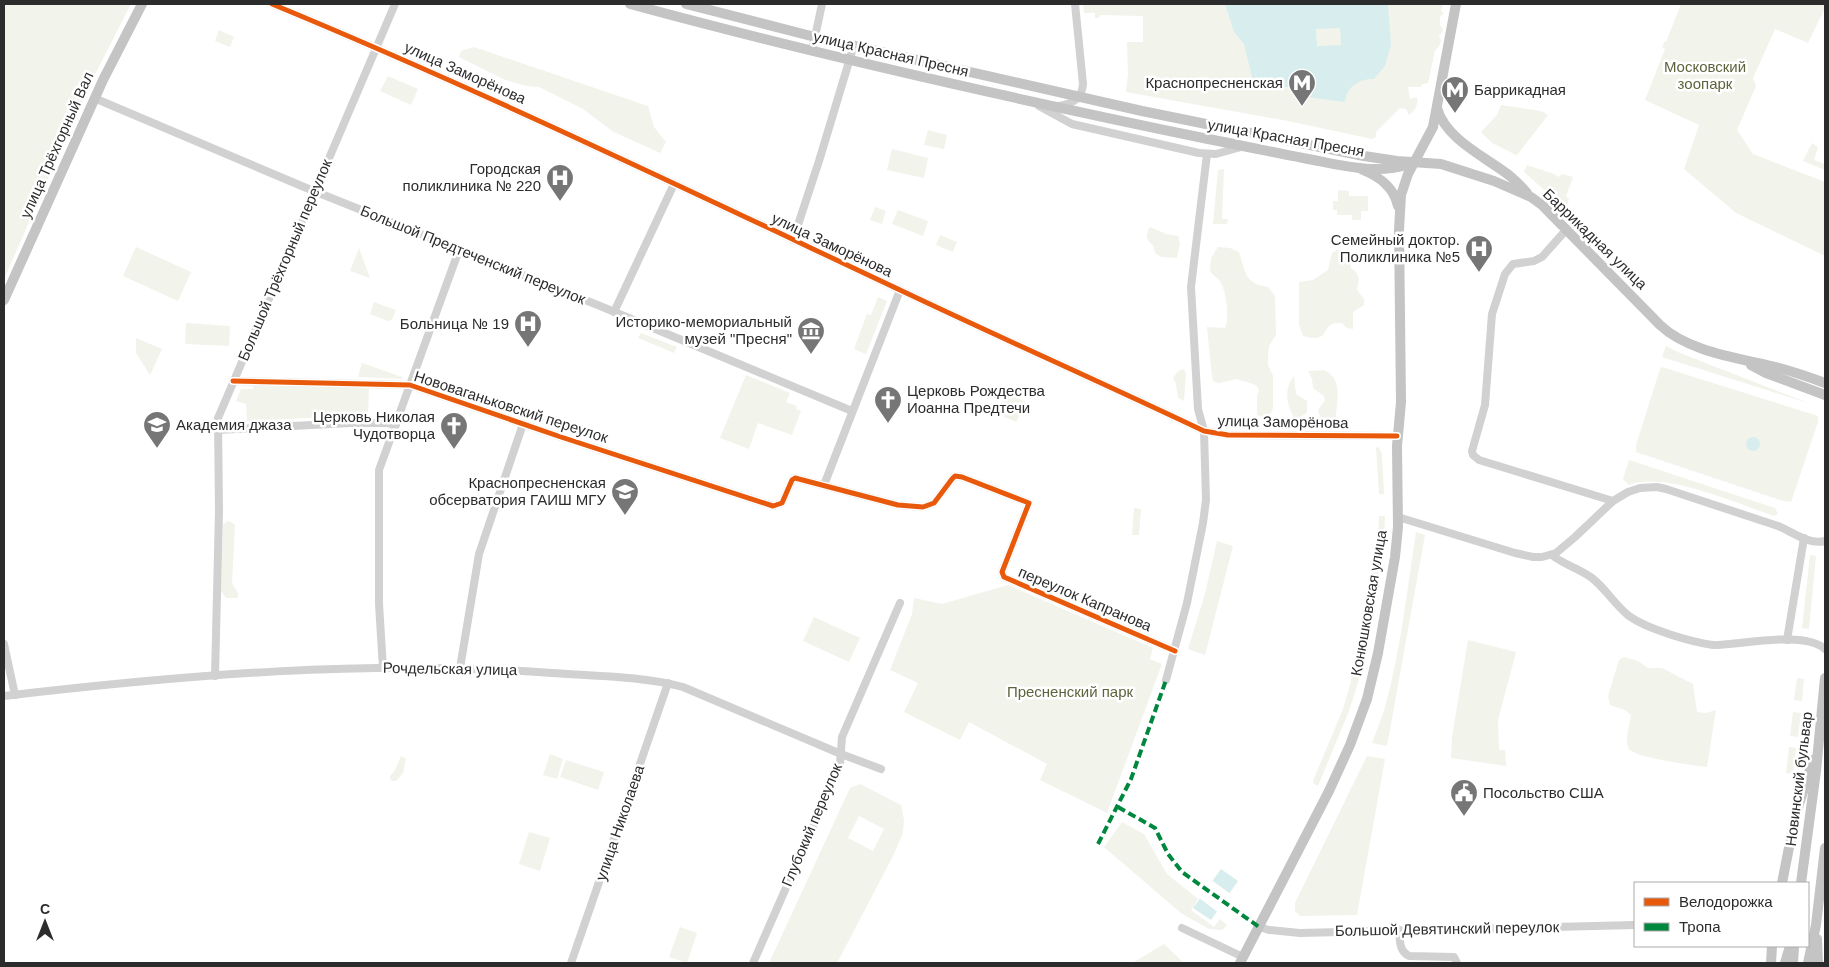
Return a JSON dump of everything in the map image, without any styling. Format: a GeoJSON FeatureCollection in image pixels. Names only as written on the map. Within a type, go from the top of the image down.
{"type":"FeatureCollection","features":[{"type":"Feature","properties":{"kind":"main road","name":"улица Трёхгорный Вал"},"geometry":{"type":"LineString","coordinates":[[4,300],[94,98],[126,32],[142,4]]}},
{"type":"Feature","properties":{"kind":"main road","name":"улица Красная Пресня"},"geometry":{"type":"LineString","coordinates":[[630,4],[812,51],[1055,107],[1244,146],[1357,168],[1396,168],[1415,162]]}},
{"type":"Feature","properties":{"kind":"main road","name":"улица Красная Пресня"},"geometry":{"type":"LineString","coordinates":[[686,4],[815,36],[1080,97],[1364,156],[1415,162]]}},
{"type":"Feature","properties":{"kind":"main road","name":"Конюшковская улица"},"geometry":{"type":"LineString","coordinates":[[1242,960],[1329,791],[1350,745],[1367,698],[1397,546],[1397,436],[1401,402],[1399,215],[1402,189],[1431,134],[1456,4]]}},
{"type":"Feature","properties":{"kind":"main road"},"geometry":{"type":"LineString","coordinates":[[1437,107],[1446,128],[1512,177],[1531,197]]}},
{"type":"Feature","properties":{"kind":"main road","name":"Баррикадная улица"},"geometry":{"type":"LineString","coordinates":[[1415,162],[1451,166],[1494,181],[1531,197],[1567,229],[1672,336],[1741,360],[1768,365],[1825,383]]}},
{"type":"Feature","properties":{"kind":"main road"},"geometry":{"type":"LineString","coordinates":[[1357,168],[1378,177],[1387,185],[1394,194],[1399,215]]}},
{"type":"Feature","properties":{"kind":"main road","name":"Баррикадная улица"},"geometry":{"type":"LineString","coordinates":[[1741,360],[1766,373],[1825,396]]}},
{"type":"Feature","properties":{"kind":"main road","name":"Новинский бульвар"},"geometry":{"type":"LineString","coordinates":[[1802,882],[1820,737],[1825,678]]}},
{"type":"Feature","properties":{"kind":"main road"},"geometry":{"type":"LineString","coordinates":[[1782,882],[1795,817],[1820,737]]}},
{"type":"Feature","properties":{"kind":"main road"},"geometry":{"type":"LineString","coordinates":[[1808,963],[1816,925],[1825,848]]}},
{"type":"Feature","properties":{"kind":"main road"},"geometry":{"type":"LineString","coordinates":[[1816,925],[1818,963]]}},
{"type":"Feature","properties":{"kind":"main road"},"geometry":{"type":"LineString","coordinates":[[1771,963],[1772,947]]}},
{"type":"Feature","properties":{"kind":"main road"},"geometry":{"type":"LineString","coordinates":[[1785,963],[1790,947]]}},
{"type":"Feature","properties":{"kind":"main road"},"geometry":{"type":"LineString","coordinates":[[1793,963],[1794,947]]}},
{"type":"Feature","properties":{"kind":"street","name":"улица Заморёнова"},"geometry":{"type":"LineString","coordinates":[[272,4],[378,48],[518,110],[1204,431],[1228,435],[1397,436]]}},
{"type":"Feature","properties":{"kind":"street","name":"Большой Трёхгорный переулок"},"geometry":{"type":"LineString","coordinates":[[215,676],[219,511],[218,418],[314,191],[378,48],[395,4]]}},
{"type":"Feature","properties":{"kind":"street"},"geometry":{"type":"LineString","coordinates":[[812,51],[822,4]]}},
{"type":"Feature","properties":{"kind":"street"},"geometry":{"type":"LineString","coordinates":[[1055,107],[1067,105],[1080,97],[1082,92],[1083,84],[1075,4]]}},
{"type":"Feature","properties":{"kind":"street"},"geometry":{"type":"LineString","coordinates":[[793,240],[854,45]]}},
{"type":"Feature","properties":{"kind":"street","name":"Большой Предтеченский переулок"},"geometry":{"type":"LineString","coordinates":[[94,98],[314,191],[852,410]]}},
{"type":"Feature","properties":{"kind":"street"},"geometry":{"type":"LineString","coordinates":[[1031,101],[1072,124],[1207,154],[1216,154],[1244,146]]}},
{"type":"Feature","properties":{"kind":"street"},"geometry":{"type":"LineString","coordinates":[[1166,680],[1187,604],[1205,512],[1204,431],[1198,409],[1191,287],[1207,154]]}},
{"type":"Feature","properties":{"kind":"street"},"geometry":{"type":"LineString","coordinates":[[614,312],[674,184]]}},
{"type":"Feature","properties":{"kind":"street"},"geometry":{"type":"LineString","coordinates":[[1567,229],[1542,258],[1513,264],[1506,272],[1493,309],[1485,402],[1472,446],[1473,455],[1479,460],[1613,501]]}},
{"type":"Feature","properties":{"kind":"street"},"geometry":{"type":"LineString","coordinates":[[384,668],[379,604],[378,474],[459,250]]}},
{"type":"Feature","properties":{"kind":"street"},"geometry":{"type":"LineString","coordinates":[[824,485],[900,290]]}},
{"type":"Feature","properties":{"kind":"street","name":"Нововаганьковский переулок"},"geometry":{"type":"LineString","coordinates":[[233,381],[410,385],[773,506],[782,503],[792,480],[795,478],[824,485]]}},
{"type":"Feature","properties":{"kind":"street"},"geometry":{"type":"LineString","coordinates":[[218,430],[350,424],[396,425]]}},
{"type":"Feature","properties":{"kind":"street"},"geometry":{"type":"LineString","coordinates":[[460,668],[479,554],[523,424]]}},
{"type":"Feature","properties":{"kind":"street","name":"переулок Капранова"},"geometry":{"type":"LineString","coordinates":[[824,485],[898,505],[923,507],[934,503],[952,479],[958,476],[1029,503],[1002,572],[1004,577],[1175,651]]}},
{"type":"Feature","properties":{"kind":"street"},"geometry":{"type":"LineString","coordinates":[[1398,517],[1522,555],[1542,557],[1563,549],[1613,501],[1634,490],[1657,487],[1778,526],[1804,538],[1818,542],[1825,541]]}},
{"type":"Feature","properties":{"kind":"street"},"geometry":{"type":"LineString","coordinates":[[1786,640],[1804,538]]}},
{"type":"Feature","properties":{"kind":"street"},"geometry":{"type":"LineString","coordinates":[[1552,554],[1558,560],[1591,577],[1629,616],[1656,629],[1713,645],[1786,640],[1813,642],[1820,644],[1825,649]]}},
{"type":"Feature","properties":{"kind":"street","name":"Глубокий переулок"},"geometry":{"type":"LineString","coordinates":[[753,963],[836,774],[841,754],[842,737],[900,603]]}},
{"type":"Feature","properties":{"kind":"street"},"geometry":{"type":"LineString","coordinates":[[4,644],[15,695]]}},
{"type":"Feature","properties":{"kind":"street","name":"Рочдельская улица"},"geometry":{"type":"LineString","coordinates":[[4,696],[262,672],[384,668],[524,670],[668,683],[698,692],[841,754],[881,769]]}},
{"type":"Feature","properties":{"kind":"street","name":"улица Николаева"},"geometry":{"type":"LineString","coordinates":[[571,963],[668,683]]}},
{"type":"Feature","properties":{"kind":"street","name":"Большой Девятинский переулок"},"geometry":{"type":"LineString","coordinates":[[1259,927],[1269,930],[1300,933],[1634,925]]}},
{"type":"Feature","properties":{"kind":"street"},"geometry":{"type":"LineString","coordinates":[[1182,928],[1242,960]]}},
{"type":"Feature","properties":{"kind":"street"},"geometry":{"type":"LineString","coordinates":[[1399,930],[1401,948],[1404,953],[1410,956],[1454,957],[1457,963]]}},
{"type":"Feature","properties":{"kind":"green space"},"geometry":{"type":"Polygon","coordinates":[[[4,4],[131,4],[90,84],[4,279],[4,4]]]}},
{"type":"Feature","properties":{"kind":"green space"},"geometry":{"type":"Polygon","coordinates":[[[1083,4],[1443,4],[1441,11],[1444,13],[1440,17],[1440,26],[1443,28],[1439,36],[1441,40],[1440,45],[1435,51],[1428,83],[1420,87],[1408,87],[1410,99],[1417,97],[1415,109],[1409,115],[1406,109],[1400,108],[1376,132],[1376,137],[1372,139],[1288,121],[1126,92],[1128,73],[1127,42],[1143,42],[1143,16],[1100,15],[1099,18],[1095,18],[1095,13],[1084,13],[1083,4]]]}},
{"type":"Feature","properties":{"kind":"green space","name":"Московский зоопарк"},"geometry":{"type":"Polygon","coordinates":[[[1681,4],[1825,4],[1825,8],[1808,43],[1775,29],[1753,78],[1756,86],[1737,130],[1753,154],[1825,182],[1825,256],[1736,213],[1684,169],[1699,125],[1645,100],[1665,49],[1662,47],[1666,42],[1681,4]]]}},
{"type":"Feature","properties":{"kind":"green space"},"geometry":{"type":"Polygon","coordinates":[[[219,30],[234,37],[230,47],[215,41],[219,30]]]}},
{"type":"Feature","properties":{"kind":"green space"},"geometry":{"type":"Polygon","coordinates":[[[474,47],[648,106],[654,127],[666,142],[660,153],[612,131],[583,109],[539,87],[526,86],[503,79],[459,57],[461,51],[474,47]]]}},
{"type":"Feature","properties":{"kind":"green space"},"geometry":{"type":"Polygon","coordinates":[[[388,76],[418,89],[411,105],[380,91],[388,76]]]}},
{"type":"Feature","properties":{"kind":"green space"},"geometry":{"type":"Polygon","coordinates":[[[1501,105],[1541,111],[1548,115],[1516,155],[1492,143],[1481,132],[1497,115],[1501,105]]]}},
{"type":"Feature","properties":{"kind":"green space"},"geometry":{"type":"Polygon","coordinates":[[[928,130],[947,135],[944,149],[924,145],[928,130]]]}},
{"type":"Feature","properties":{"kind":"green space"},"geometry":{"type":"Polygon","coordinates":[[[1812,143],[1818,147],[1814,160],[1825,164],[1825,170],[1803,161],[1812,143]]]}},
{"type":"Feature","properties":{"kind":"green space"},"geometry":{"type":"Polygon","coordinates":[[[892,149],[928,158],[924,178],[887,170],[892,149]]]}},
{"type":"Feature","properties":{"kind":"green space"},"geometry":{"type":"Polygon","coordinates":[[[1527,165],[1559,177],[1562,174],[1573,177],[1566,196],[1569,199],[1566,209],[1524,172],[1527,165]]]}},
{"type":"Feature","properties":{"kind":"green space"},"geometry":{"type":"Polygon","coordinates":[[[1224,169],[1222,219],[1228,219],[1227,224],[1213,224],[1218,170],[1224,169]]]}},
{"type":"Feature","properties":{"kind":"green space"},"geometry":{"type":"Polygon","coordinates":[[[1338,190],[1349,191],[1349,196],[1368,196],[1368,211],[1361,211],[1361,220],[1352,220],[1352,215],[1337,215],[1337,210],[1333,210],[1333,201],[1338,201],[1338,190]]]}},
{"type":"Feature","properties":{"kind":"green space"},"geometry":{"type":"Polygon","coordinates":[[[875,207],[886,211],[882,224],[870,220],[875,207]]]}},
{"type":"Feature","properties":{"kind":"green space"},"geometry":{"type":"Polygon","coordinates":[[[898,210],[928,221],[923,236],[892,224],[898,210]]]}},
{"type":"Feature","properties":{"kind":"green space"},"geometry":{"type":"Polygon","coordinates":[[[1150,227],[1166,234],[1178,236],[1180,243],[1177,258],[1161,257],[1155,253],[1153,245],[1147,237],[1150,227]]]}},
{"type":"Feature","properties":{"kind":"green space"},"geometry":{"type":"Polygon","coordinates":[[[940,235],[957,242],[953,252],[936,245],[940,235]]]}},
{"type":"Feature","properties":{"kind":"green space"},"geometry":{"type":"Polygon","coordinates":[[[136,247],[191,272],[178,301],[123,276],[136,247]]]}},
{"type":"Feature","properties":{"kind":"green space"},"geometry":{"type":"Polygon","coordinates":[[[1218,247],[1230,248],[1239,252],[1250,280],[1268,287],[1275,296],[1276,335],[1269,346],[1268,358],[1268,365],[1273,376],[1273,408],[1270,416],[1263,417],[1257,415],[1257,396],[1259,390],[1256,385],[1237,379],[1219,383],[1214,382],[1212,377],[1207,327],[1225,328],[1227,319],[1227,306],[1223,287],[1210,271],[1211,258],[1218,247]]]}},
{"type":"Feature","properties":{"kind":"green space"},"geometry":{"type":"Polygon","coordinates":[[[359,248],[370,278],[350,271],[359,248]]]}},
{"type":"Feature","properties":{"kind":"green space"},"geometry":{"type":"Polygon","coordinates":[[[1337,250],[1348,250],[1351,268],[1359,278],[1357,290],[1364,299],[1364,305],[1353,312],[1353,329],[1347,328],[1342,323],[1336,323],[1332,324],[1320,337],[1303,336],[1299,325],[1299,282],[1313,280],[1328,270],[1332,253],[1337,250]]]}},
{"type":"Feature","properties":{"kind":"green space"},"geometry":{"type":"Polygon","coordinates":[[[878,297],[887,301],[866,354],[854,349],[867,314],[871,315],[878,297]]]}},
{"type":"Feature","properties":{"kind":"green space"},"geometry":{"type":"Polygon","coordinates":[[[374,302],[396,310],[392,320],[388,321],[370,314],[374,302]]]}},
{"type":"Feature","properties":{"kind":"green space"},"geometry":{"type":"Polygon","coordinates":[[[186,323],[230,326],[229,346],[185,344],[186,323]]]}},
{"type":"Feature","properties":{"kind":"green space"},"geometry":{"type":"Polygon","coordinates":[[[641,333],[677,347],[674,353],[638,338],[641,333]]]}},
{"type":"Feature","properties":{"kind":"green space"},"geometry":{"type":"Polygon","coordinates":[[[136,338],[162,349],[150,375],[136,353],[136,338]]]}},
{"type":"Feature","properties":{"kind":"green space"},"geometry":{"type":"Polygon","coordinates":[[[1666,346],[1680,353],[1811,404],[1662,357],[1666,346]]]}},
{"type":"Feature","properties":{"kind":"green space"},"geometry":{"type":"Polygon","coordinates":[[[362,363],[402,377],[402,379],[358,377],[362,363]]]}},
{"type":"Feature","properties":{"kind":"green space"},"geometry":{"type":"Polygon","coordinates":[[[1662,367],[1818,416],[1818,422],[1791,502],[1783,501],[1636,452],[1636,445],[1662,367]]]}},
{"type":"Feature","properties":{"kind":"green space"},"geometry":{"type":"Polygon","coordinates":[[[1183,369],[1186,373],[1184,401],[1178,398],[1173,378],[1178,371],[1183,369]]]}},
{"type":"Feature","properties":{"kind":"green space"},"geometry":{"type":"Polygon","coordinates":[[[1324,370],[1334,379],[1338,390],[1336,417],[1333,419],[1321,419],[1318,410],[1325,400],[1324,396],[1313,388],[1312,379],[1308,371],[1324,370]]]}},
{"type":"Feature","properties":{"kind":"green space"},"geometry":{"type":"Polygon","coordinates":[[[746,375],[790,393],[786,402],[797,406],[796,409],[801,411],[792,435],[758,423],[749,449],[720,438],[746,375]]]}},
{"type":"Feature","properties":{"kind":"green space"},"geometry":{"type":"Polygon","coordinates":[[[1294,376],[1296,394],[1307,401],[1307,413],[1300,417],[1294,417],[1289,407],[1287,396],[1287,391],[1294,376]]]}},
{"type":"Feature","properties":{"kind":"green space"},"geometry":{"type":"Polygon","coordinates":[[[253,386],[369,387],[368,415],[247,421],[246,404],[236,401],[241,389],[253,389],[253,386]]]}},
{"type":"Feature","properties":{"kind":"green space"},"geometry":{"type":"Polygon","coordinates":[[[1008,394],[1026,402],[1016,422],[998,414],[1008,394]]]}},
{"type":"Feature","properties":{"kind":"green space"},"geometry":{"type":"Polygon","coordinates":[[[1378,446],[1382,454],[1384,494],[1379,494],[1376,448],[1378,446]]]}},
{"type":"Feature","properties":{"kind":"green space"},"geometry":{"type":"Polygon","coordinates":[[[1629,460],[1775,508],[1778,514],[1774,516],[1722,497],[1681,485],[1644,482],[1629,485],[1623,479],[1629,460]]]}},
{"type":"Feature","properties":{"kind":"green space"},"geometry":{"type":"Polygon","coordinates":[[[1134,508],[1141,509],[1139,535],[1132,535],[1134,508]]]}},
{"type":"Feature","properties":{"kind":"green space"},"geometry":{"type":"Polygon","coordinates":[[[1379,516],[1385,516],[1384,535],[1366,650],[1349,711],[1318,786],[1313,781],[1343,709],[1359,649],[1378,534],[1379,516]]]}},
{"type":"Feature","properties":{"kind":"green space"},"geometry":{"type":"Polygon","coordinates":[[[227,521],[235,525],[232,583],[238,592],[238,598],[226,598],[221,591],[223,525],[227,521]]]}},
{"type":"Feature","properties":{"kind":"green space"},"geometry":{"type":"Polygon","coordinates":[[[1416,532],[1425,535],[1387,746],[1372,743],[1384,712],[1391,685],[1416,532]]]}},
{"type":"Feature","properties":{"kind":"green space"},"geometry":{"type":"Polygon","coordinates":[[[1217,541],[1233,546],[1205,655],[1188,649],[1205,594],[1217,541]]]}},
{"type":"Feature","properties":{"kind":"green space"},"geometry":{"type":"Polygon","coordinates":[[[1810,555],[1816,556],[1809,629],[1802,628],[1810,555]]]}},
{"type":"Feature","properties":{"kind":"green space","name":"Пресненский парк"},"geometry":{"type":"Polygon","coordinates":[[[1008,585],[1153,648],[1150,659],[1162,664],[1107,813],[1040,780],[1047,764],[969,722],[960,740],[904,712],[918,683],[890,670],[912,614],[914,598],[942,604],[1008,585]]]}},
{"type":"Feature","properties":{"kind":"green space"},"geometry":{"type":"Polygon","coordinates":[[[814,617],[860,638],[849,662],[803,641],[814,617]]]}},
{"type":"Feature","properties":{"kind":"green space"},"geometry":{"type":"Polygon","coordinates":[[[1468,640],[1516,652],[1498,720],[1499,750],[1505,750],[1506,766],[1451,758],[1452,737],[1468,640]]]}},
{"type":"Feature","properties":{"kind":"green space"},"geometry":{"type":"Polygon","coordinates":[[[1624,657],[1638,661],[1648,668],[1662,668],[1693,684],[1697,712],[1706,713],[1716,710],[1707,767],[1653,758],[1629,749],[1627,737],[1631,715],[1625,710],[1610,705],[1608,696],[1619,660],[1624,657]]]}},
{"type":"Feature","properties":{"kind":"green space"},"geometry":{"type":"Polygon","coordinates":[[[1797,678],[1804,679],[1802,701],[1794,700],[1797,678]]]}},
{"type":"Feature","properties":{"kind":"green space"},"geometry":{"type":"Polygon","coordinates":[[[1793,712],[1801,713],[1798,737],[1790,736],[1793,712]]]}},
{"type":"Feature","properties":{"kind":"green space"},"geometry":{"type":"Polygon","coordinates":[[[1789,747],[1796,748],[1793,774],[1786,773],[1789,747]]]}},
{"type":"Feature","properties":{"kind":"green space"},"geometry":{"type":"Polygon","coordinates":[[[550,754],[563,759],[557,779],[543,775],[550,754]]]}},
{"type":"Feature","properties":{"kind":"green space"},"geometry":{"type":"Polygon","coordinates":[[[401,756],[406,759],[403,773],[396,781],[391,781],[390,776],[401,756]]]}},
{"type":"Feature","properties":{"kind":"green space"},"geometry":{"type":"Polygon","coordinates":[[[1367,756],[1385,759],[1357,915],[1300,916],[1295,911],[1295,903],[1367,756]]]}},
{"type":"Feature","properties":{"kind":"green space"},"geometry":{"type":"Polygon","coordinates":[[[566,760],[604,772],[598,790],[560,777],[566,760]]]}},
{"type":"Feature","properties":{"kind":"green space"},"geometry":{"type":"Polygon","coordinates":[[[860,784],[901,805],[904,820],[903,833],[893,856],[837,963],[769,963],[850,788],[860,784]],[[859,816],[848,838],[873,851],[884,829],[859,816]]]}},
{"type":"Feature","properties":{"kind":"green space"},"geometry":{"type":"Polygon","coordinates":[[[1122,822],[1144,834],[1167,874],[1198,899],[1191,910],[1214,927],[1220,919],[1227,925],[1222,930],[1209,929],[1181,913],[1104,847],[1122,822]]]}},
{"type":"Feature","properties":{"kind":"green space"},"geometry":{"type":"Polygon","coordinates":[[[529,832],[550,838],[540,871],[519,864],[529,832]]]}},
{"type":"Feature","properties":{"kind":"green space"},"geometry":{"type":"Polygon","coordinates":[[[680,927],[697,933],[687,963],[669,957],[680,927]]]}},
{"type":"Feature","properties":{"kind":"green space"},"geometry":{"type":"Polygon","coordinates":[[[1164,944],[1184,963],[1133,963],[1134,962],[1164,944]]]}},
{"type":"Feature","properties":{"kind":"shaded area"},"geometry":{"type":"Polygon","coordinates":[[[1225,4],[1388,4],[1391,45],[1385,66],[1374,79],[1363,80],[1355,84],[1348,92],[1345,102],[1293,95],[1291,87],[1263,87],[1252,77],[1244,44],[1234,32],[1225,4]],[[1340,28],[1316,29],[1317,46],[1341,45],[1340,28]]]}},
{"type":"Feature","properties":{"kind":"shaded area"},"geometry":{"type":"Polygon","coordinates":[[[1750,437],[1756,437],[1760,444],[1756,451],[1750,451],[1746,447],[1746,441],[1750,437]]]}},
{"type":"Feature","properties":{"kind":"shaded area"},"geometry":{"type":"Polygon","coordinates":[[[1221,869],[1238,881],[1211,920],[1193,908],[1221,869]]]}},
{"type":"Feature","properties":{"kind":"pier"},"geometry":{"type":"Polygon","coordinates":[[[1210,879],[1232,895],[1219,913],[1198,897],[1210,879]]]}},
{"type":"Feature","properties":{"kind":"marked path"},"geometry":{"type":"LineString","coordinates":[[1098,844],[1131,779],[1166,680]]}},
{"type":"Feature","properties":{"kind":"marked path"},"geometry":{"type":"LineString","coordinates":[[1118,807],[1155,828],[1168,854],[1182,872],[1259,927]]}},
{"type":"Feature","properties":{"kind":"cycle path"},"geometry":{"type":"LineString","coordinates":[[272,4],[509,107],[1204,431],[1228,435],[1397,436]]}},
{"type":"Feature","properties":{"kind":"cycle path"},"geometry":{"type":"LineString","coordinates":[[233,381],[410,385],[561,437],[773,506],[782,503],[792,480],[795,478],[898,505],[923,507],[934,503],[955,476],[962,477],[1029,503],[1002,572],[1004,577],[1175,651]]}},
{"type":"Feature","properties":{"kind":"place","name":"Краснопресненская"},"geometry":{"type":"Point","coordinates":[1302,107]}},
{"type":"Feature","properties":{"kind":"place","name":"Баррикадная"},"geometry":{"type":"Point","coordinates":[1455,114]}},
{"type":"Feature","properties":{"kind":"place","name":"Городская поликлиника № 220"},"geometry":{"type":"Point","coordinates":[560,202]}},
{"type":"Feature","properties":{"kind":"place","name":"Семейный доктор. Поликлиника №5"},"geometry":{"type":"Point","coordinates":[1479,273]}},
{"type":"Feature","properties":{"kind":"place","name":"Больница № 19"},"geometry":{"type":"Point","coordinates":[528,348]}},
{"type":"Feature","properties":{"kind":"place","name":"Историко-мемориальный музей \"Пресня\""},"geometry":{"type":"Point","coordinates":[811,355]}},
{"type":"Feature","properties":{"kind":"place","name":"Церковь Рождества Иоанна Предтечи"},"geometry":{"type":"Point","coordinates":[888,424]}},
{"type":"Feature","properties":{"kind":"place","name":"Академия джаза"},"geometry":{"type":"Point","coordinates":[157,449]}},
{"type":"Feature","properties":{"kind":"place","name":"Церковь Николая Чудотворца"},"geometry":{"type":"Point","coordinates":[454,450]}},
{"type":"Feature","properties":{"kind":"place","name":"Краснопресненская обсерватория ГАИШ МГУ"},"geometry":{"type":"Point","coordinates":[625,516]}},
{"type":"Feature","properties":{"kind":"place","name":"Посольство США"},"geometry":{"type":"Point","coordinates":[1464,817]}}]}
